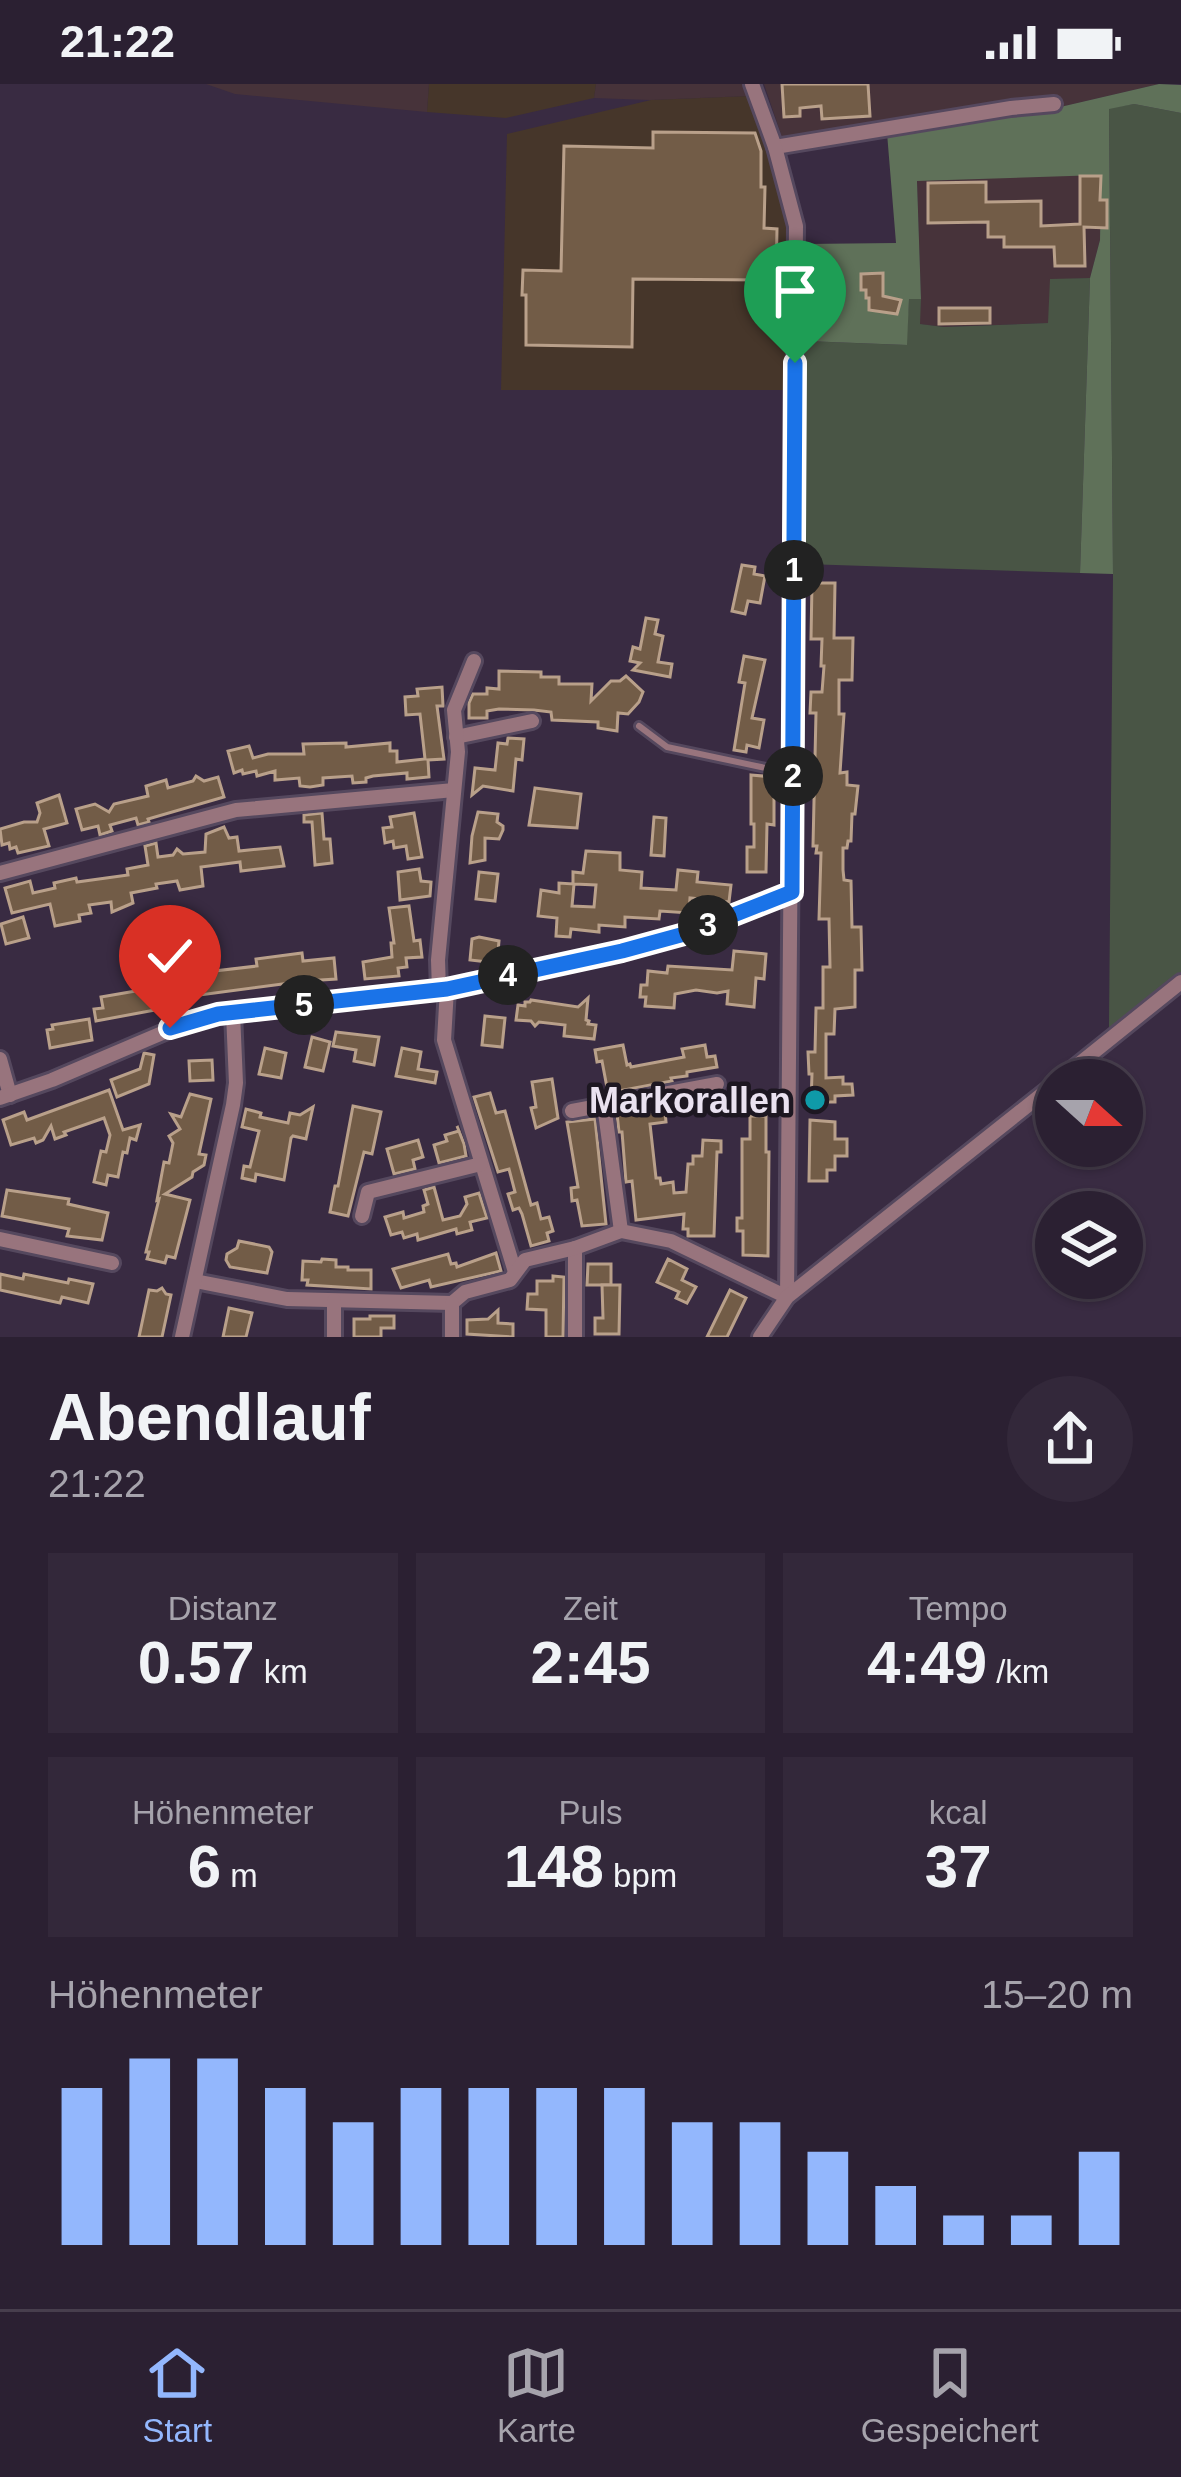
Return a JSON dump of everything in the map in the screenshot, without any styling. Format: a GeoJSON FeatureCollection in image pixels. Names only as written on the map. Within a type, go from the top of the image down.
{"type":"FeatureCollection","features":[{"type":"Feature","properties":{"kind":"street"},"geometry":{"type":"LineString","coordinates":[[752,84],[796,226],[788,1297]]}},
{"type":"Feature","properties":{"kind":"street"},"geometry":{"type":"LineString","coordinates":[[775,147],[1054,104]]}},
{"type":"Feature","properties":{"kind":"street"},"geometry":{"type":"LineString","coordinates":[[474,661],[454,710],[454,790],[439,960],[444,1040],[515,1272]]}},
{"type":"Feature","properties":{"kind":"street"},"geometry":{"type":"LineString","coordinates":[[456,737],[532,721]]}},
{"type":"Feature","properties":{"kind":"street"},"geometry":{"type":"LineString","coordinates":[[0,873],[236,809],[454,790]]}},
{"type":"Feature","properties":{"kind":"street"},"geometry":{"type":"LineString","coordinates":[[0,1059],[5,1096],[52,1081],[194,1019],[443,989],[660,942],[792,892]]}},
{"type":"Feature","properties":{"kind":"street"},"geometry":{"type":"LineString","coordinates":[[1085,1059],[1181,982]]}},
{"type":"Feature","properties":{"kind":"street"},"geometry":{"type":"LineString","coordinates":[[182,1337],[236,1083],[233,1013]]}},
{"type":"Feature","properties":{"kind":"street"},"geometry":{"type":"LineString","coordinates":[[572,1111],[717,1084]]}},
{"type":"Feature","properties":{"kind":"street"},"geometry":{"type":"LineString","coordinates":[[760,1337],[788,1297],[1035,1099]]}},
{"type":"Feature","properties":{"kind":"street"},"geometry":{"type":"LineString","coordinates":[[604,1105],[621,1231]]}},
{"type":"Feature","properties":{"kind":"street"},"geometry":{"type":"LineString","coordinates":[[362,1216],[368,1192],[481,1164]]}},
{"type":"Feature","properties":{"kind":"street"},"geometry":{"type":"LineString","coordinates":[[195,1281],[287,1299],[452,1303],[464,1292],[510,1280],[525,1259],[621,1231],[671,1241],[788,1297]]}},
{"type":"Feature","properties":{"kind":"street"},"geometry":{"type":"LineString","coordinates":[[0,1238],[112,1263]]}},
{"type":"Feature","properties":{"kind":"street"},"geometry":{"type":"LineString","coordinates":[[575,1248],[575,1337]]}},
{"type":"Feature","properties":{"kind":"street"},"geometry":{"type":"LineString","coordinates":[[334,1301],[334,1337]]}},
{"type":"Feature","properties":{"kind":"street"},"geometry":{"type":"LineString","coordinates":[[452,1303],[452,1337]]}},
{"type":"Feature","properties":{"kind":"lane"},"geometry":{"type":"LineString","coordinates":[[639,726],[667,747],[793,774]]}},
{"type":"Feature","properties":{"kind":"shaded area"},"geometry":{"type":"Polygon","coordinates":[[[206,84],[429,84],[427,112],[235,94],[206,84]]]}},
{"type":"Feature","properties":{"kind":"shaded area"},"geometry":{"type":"Polygon","coordinates":[[[429,84],[596,84],[594,98],[506,118],[427,112],[429,84]]]}},
{"type":"Feature","properties":{"kind":"shaded area"},"geometry":{"type":"Polygon","coordinates":[[[596,84],[746,84],[750,96],[594,98],[596,84]]]}},
{"type":"Feature","properties":{"kind":"shaded area"},"geometry":{"type":"Polygon","coordinates":[[[764,84],[1159,84],[1030,114],[787,152],[764,84]]]}},
{"type":"Feature","properties":{"kind":"shaded area"},"geometry":{"type":"Polygon","coordinates":[[[750,96],[788,234],[789,390],[501,390],[507,134],[651,100],[750,96]]]}},
{"type":"Feature","properties":{"kind":"shaded area"},"geometry":{"type":"Polygon","coordinates":[[[1101,174],[1100,240],[1090,278],[1051,280],[1049,323],[919,324],[917,180],[1101,174]]]}},
{"type":"Feature","properties":{"kind":"green space"},"geometry":{"type":"Polygon","coordinates":[[[1159,84],[1181,85],[1181,113],[1134,104],[1109,109],[1113,574],[1080,573],[1090,278],[1100,240],[1101,175],[917,181],[921,299],[909,299],[907,345],[805,341],[804,244],[896,243],[887,133],[1030,114],[1159,84]]]}},
{"type":"Feature","properties":{"kind":"green space"},"geometry":{"type":"Polygon","coordinates":[[[1134,104],[1181,113],[1181,972],[1109,1028],[1113,574],[1109,108],[1134,104]]]}},
{"type":"Feature","properties":{"kind":"green space"},"geometry":{"type":"Polygon","coordinates":[[[1090,278],[1080,573],[805,564],[805,341],[906,345],[909,298],[921,299],[920,324],[1048,323],[1050,279],[1090,278]]]}},
{"type":"Feature","properties":{"kind":"building"},"geometry":{"type":"Polygon","coordinates":[[[782,84],[868,84],[870,116],[822,119],[821,106],[800,108],[800,116],[784,117],[782,84]]]}},
{"type":"Feature","properties":{"kind":"building"},"geometry":{"type":"Polygon","coordinates":[[[653,132],[755,133],[761,151],[761,187],[765,187],[764,228],[777,229],[776,280],[633,279],[632,347],[526,345],[523,270],[561,271],[564,146],[653,148],[653,132]]]}},
{"type":"Feature","properties":{"kind":"building"},"geometry":{"type":"Polygon","coordinates":[[[1080,176],[1101,176],[1100,200],[1107,200],[1107,228],[1084,227],[1085,266],[1055,266],[1054,247],[1004,247],[1004,237],[988,237],[988,222],[928,223],[928,183],[986,182],[986,202],[1041,201],[1041,226],[1080,224],[1080,176]]]}},
{"type":"Feature","properties":{"kind":"building"},"geometry":{"type":"Polygon","coordinates":[[[883,273],[883,296],[901,300],[897,314],[869,310],[866,290],[861,290],[861,274],[883,273]]]}},
{"type":"Feature","properties":{"kind":"building"},"geometry":{"type":"Polygon","coordinates":[[[939,308],[990,308],[990,323],[939,324],[939,308]]]}},
{"type":"Feature","properties":{"kind":"building"},"geometry":{"type":"Polygon","coordinates":[[[742,565],[755,567],[754,574],[765,576],[760,603],[748,601],[745,614],[732,611],[742,565]]]}},
{"type":"Feature","properties":{"kind":"building"},"geometry":{"type":"Polygon","coordinates":[[[812,583],[835,583],[834,638],[853,638],[852,680],[839,680],[839,714],[844,714],[840,773],[847,772],[847,785],[858,786],[851,841],[843,848],[843,870],[844,880],[851,881],[852,927],[861,927],[862,970],[855,970],[855,1007],[835,1009],[834,1034],[826,1034],[826,1078],[843,1077],[843,1084],[852,1084],[853,1095],[835,1096],[835,1102],[811,1102],[808,1052],[815,1052],[816,1008],[823,1008],[823,967],[830,967],[829,919],[819,919],[821,853],[813,846],[816,713],[810,713],[811,692],[822,692],[824,666],[822,639],[811,639],[812,583]]]}},
{"type":"Feature","properties":{"kind":"building"},"geometry":{"type":"Polygon","coordinates":[[[646,618],[658,620],[655,634],[663,636],[658,662],[672,664],[670,677],[633,670],[640,663],[630,661],[633,647],[640,649],[646,618]]]}},
{"type":"Feature","properties":{"kind":"building"},"geometry":{"type":"Polygon","coordinates":[[[744,656],[765,660],[752,718],[764,720],[759,748],[747,745],[746,752],[734,750],[745,683],[739,682],[744,656]]]}},
{"type":"Feature","properties":{"kind":"building"},"geometry":{"type":"Polygon","coordinates":[[[499,671],[541,672],[541,677],[559,677],[559,684],[592,684],[591,701],[611,681],[626,676],[643,692],[628,714],[618,713],[617,731],[598,728],[598,722],[552,720],[551,712],[534,710],[499,709],[487,711],[487,718],[469,718],[473,694],[499,689],[499,671]]]}},
{"type":"Feature","properties":{"kind":"building"},"geometry":{"type":"Polygon","coordinates":[[[442,687],[443,706],[437,706],[444,759],[428,760],[429,777],[407,779],[407,773],[353,783],[352,776],[323,778],[323,785],[310,787],[300,786],[299,778],[275,780],[275,771],[257,776],[256,771],[234,773],[228,751],[249,746],[253,758],[304,754],[303,744],[390,743],[390,751],[397,751],[397,762],[425,759],[420,714],[406,715],[405,697],[418,696],[417,689],[442,687]]]}},
{"type":"Feature","properties":{"kind":"building"},"geometry":{"type":"Polygon","coordinates":[[[508,738],[524,739],[522,760],[516,759],[513,791],[483,786],[472,795],[475,768],[495,770],[498,743],[507,744],[508,738]]]}},
{"type":"Feature","properties":{"kind":"building"},"geometry":{"type":"Polygon","coordinates":[[[751,775],[774,777],[774,825],[767,824],[766,872],[747,872],[747,847],[754,847],[751,775]]]}},
{"type":"Feature","properties":{"kind":"building"},"geometry":{"type":"Polygon","coordinates":[[[196,776],[204,781],[218,777],[224,797],[138,825],[136,818],[110,825],[112,831],[100,835],[98,826],[82,830],[76,809],[95,804],[109,812],[114,804],[148,796],[146,786],[166,780],[168,788],[196,776]]]}},
{"type":"Feature","properties":{"kind":"building"},"geometry":{"type":"Polygon","coordinates":[[[535,788],[581,794],[577,828],[529,825],[535,788]]]}},
{"type":"Feature","properties":{"kind":"building"},"geometry":{"type":"Polygon","coordinates":[[[59,795],[67,823],[44,829],[49,846],[18,853],[9,843],[2,845],[0,829],[37,822],[37,803],[59,795]]]}},
{"type":"Feature","properties":{"kind":"building"},"geometry":{"type":"Polygon","coordinates":[[[478,812],[498,814],[503,830],[499,839],[485,838],[485,860],[470,863],[472,836],[478,812]]]}},
{"type":"Feature","properties":{"kind":"building"},"geometry":{"type":"Polygon","coordinates":[[[322,813],[332,863],[315,865],[312,822],[304,822],[304,815],[322,813]]]}},
{"type":"Feature","properties":{"kind":"building"},"geometry":{"type":"Polygon","coordinates":[[[414,813],[422,857],[408,859],[406,846],[394,848],[393,841],[385,843],[383,828],[392,827],[390,817],[414,813]]]}},
{"type":"Feature","properties":{"kind":"building"},"geometry":{"type":"Polygon","coordinates":[[[654,817],[666,818],[664,856],[651,855],[654,817]]]}},
{"type":"Feature","properties":{"kind":"building"},"geometry":{"type":"Polygon","coordinates":[[[224,827],[229,838],[237,837],[239,851],[280,847],[284,866],[241,871],[240,862],[201,867],[203,886],[180,890],[177,881],[156,884],[157,888],[131,893],[133,903],[112,912],[111,902],[89,905],[91,913],[79,915],[80,921],[55,926],[50,904],[12,913],[5,888],[30,881],[33,893],[76,878],[77,882],[128,875],[127,869],[148,865],[145,846],[156,843],[158,857],[173,855],[177,849],[183,854],[205,852],[206,834],[224,827]]]}},
{"type":"Feature","properties":{"kind":"building"},"geometry":{"type":"Polygon","coordinates":[[[586,851],[620,853],[620,870],[642,872],[641,888],[676,890],[678,870],[698,872],[697,882],[731,885],[729,902],[690,898],[689,913],[660,911],[659,919],[625,917],[625,927],[599,925],[599,932],[571,929],[570,937],[556,936],[557,918],[538,916],[541,890],[559,893],[559,883],[573,884],[573,872],[583,873],[586,851]],[[574,884],[572,906],[594,907],[596,885],[574,884]]]}},
{"type":"Feature","properties":{"kind":"building"},"geometry":{"type":"Polygon","coordinates":[[[419,869],[421,881],[431,882],[430,896],[400,900],[398,872],[419,869]]]}},
{"type":"Feature","properties":{"kind":"building"},"geometry":{"type":"Polygon","coordinates":[[[479,872],[498,874],[495,901],[476,899],[479,872]]]}},
{"type":"Feature","properties":{"kind":"building"},"geometry":{"type":"Polygon","coordinates":[[[409,906],[414,941],[420,940],[422,957],[406,958],[407,967],[398,968],[399,976],[365,979],[363,962],[392,957],[389,908],[409,906]]]}},
{"type":"Feature","properties":{"kind":"building"},"geometry":{"type":"Polygon","coordinates":[[[23,917],[29,938],[6,944],[1,924],[23,917]]]}},
{"type":"Feature","properties":{"kind":"building"},"geometry":{"type":"Polygon","coordinates":[[[472,939],[499,941],[497,963],[470,960],[472,939]]]}},
{"type":"Feature","properties":{"kind":"building"},"geometry":{"type":"Polygon","coordinates":[[[734,951],[766,954],[764,979],[756,978],[754,1007],[727,1004],[728,991],[675,994],[674,1008],[645,1006],[646,997],[640,997],[648,971],[667,973],[668,966],[732,970],[734,951]]]}},
{"type":"Feature","properties":{"kind":"building"},"geometry":{"type":"Polygon","coordinates":[[[302,953],[303,961],[334,958],[336,979],[154,1001],[155,1010],[96,1021],[94,1009],[103,1008],[101,997],[153,988],[151,976],[159,976],[158,972],[257,966],[256,959],[302,953]]]}},
{"type":"Feature","properties":{"kind":"building"},"geometry":{"type":"Polygon","coordinates":[[[588,998],[586,1020],[596,1025],[594,1039],[564,1036],[565,1025],[539,1022],[535,1026],[516,1020],[518,1005],[531,1000],[578,1007],[588,998]]]}},
{"type":"Feature","properties":{"kind":"building"},"geometry":{"type":"Polygon","coordinates":[[[485,1016],[505,1018],[502,1047],[482,1045],[485,1016]]]}},
{"type":"Feature","properties":{"kind":"building"},"geometry":{"type":"Polygon","coordinates":[[[89,1019],[92,1040],[50,1048],[47,1030],[52,1025],[89,1019]]]}},
{"type":"Feature","properties":{"kind":"building"},"geometry":{"type":"Polygon","coordinates":[[[336,1032],[379,1037],[374,1065],[354,1061],[356,1050],[333,1046],[336,1032]]]}},
{"type":"Feature","properties":{"kind":"building"},"geometry":{"type":"Polygon","coordinates":[[[312,1037],[330,1042],[323,1071],[305,1067],[312,1037]]]}},
{"type":"Feature","properties":{"kind":"building"},"geometry":{"type":"Polygon","coordinates":[[[623,1045],[631,1067],[684,1057],[682,1049],[705,1045],[707,1057],[715,1056],[717,1067],[608,1093],[595,1050],[623,1045]]]}},
{"type":"Feature","properties":{"kind":"building"},"geometry":{"type":"Polygon","coordinates":[[[265,1048],[286,1053],[281,1078],[259,1074],[265,1048]]]}},
{"type":"Feature","properties":{"kind":"building"},"geometry":{"type":"Polygon","coordinates":[[[402,1048],[421,1052],[418,1069],[437,1072],[435,1083],[396,1076],[402,1048]]]}},
{"type":"Feature","properties":{"kind":"building"},"geometry":{"type":"Polygon","coordinates":[[[144,1053],[154,1055],[149,1084],[117,1097],[111,1080],[140,1069],[144,1053]]]}},
{"type":"Feature","properties":{"kind":"building"},"geometry":{"type":"Polygon","coordinates":[[[212,1060],[213,1080],[190,1081],[189,1061],[212,1060]]]}},
{"type":"Feature","properties":{"kind":"building"},"geometry":{"type":"Polygon","coordinates":[[[552,1079],[558,1118],[536,1128],[532,1082],[552,1079]]]}},
{"type":"Feature","properties":{"kind":"building"},"geometry":{"type":"Polygon","coordinates":[[[109,1090],[123,1130],[140,1125],[136,1140],[130,1138],[127,1153],[123,1152],[118,1177],[108,1175],[106,1185],[94,1182],[110,1135],[104,1118],[55,1139],[51,1126],[43,1140],[11,1145],[3,1120],[24,1112],[27,1120],[109,1090]]]}},
{"type":"Feature","properties":{"kind":"building"},"geometry":{"type":"Polygon","coordinates":[[[490,1093],[496,1113],[505,1111],[531,1205],[537,1203],[541,1219],[549,1217],[553,1231],[547,1233],[549,1241],[531,1246],[519,1208],[513,1210],[508,1194],[515,1192],[509,1169],[498,1172],[474,1097],[490,1093]]]}},
{"type":"Feature","properties":{"kind":"building"},"geometry":{"type":"Polygon","coordinates":[[[190,1094],[211,1099],[199,1154],[206,1155],[204,1165],[192,1177],[165,1194],[190,1200],[175,1258],[167,1256],[165,1263],[147,1259],[146,1252],[164,1162],[169,1163],[173,1143],[169,1136],[180,1129],[171,1114],[181,1117],[190,1094]]]}},
{"type":"Feature","properties":{"kind":"building"},"geometry":{"type":"Polygon","coordinates":[[[353,1106],[381,1112],[372,1154],[364,1152],[348,1216],[330,1212],[353,1106]]]}},
{"type":"Feature","properties":{"kind":"building"},"geometry":{"type":"Polygon","coordinates":[[[313,1107],[306,1139],[291,1138],[284,1180],[256,1174],[255,1181],[242,1178],[244,1166],[250,1167],[259,1131],[242,1127],[246,1109],[288,1123],[290,1113],[300,1115],[313,1107]]]}},
{"type":"Feature","properties":{"kind":"building"},"geometry":{"type":"Polygon","coordinates":[[[665,1111],[666,1122],[650,1124],[656,1178],[661,1184],[673,1182],[674,1193],[686,1192],[688,1164],[693,1164],[693,1156],[702,1156],[703,1140],[721,1141],[714,1236],[688,1236],[688,1229],[683,1229],[684,1214],[636,1220],[617,1114],[665,1111]]]}},
{"type":"Feature","properties":{"kind":"building"},"geometry":{"type":"Polygon","coordinates":[[[750,1116],[766,1116],[768,1256],[743,1255],[743,1231],[737,1231],[737,1218],[742,1218],[742,1139],[750,1139],[750,1116]]]}},
{"type":"Feature","properties":{"kind":"building"},"geometry":{"type":"Polygon","coordinates":[[[595,1119],[606,1224],[582,1226],[577,1200],[572,1201],[571,1188],[578,1187],[567,1122],[595,1119]]]}},
{"type":"Feature","properties":{"kind":"building"},"geometry":{"type":"Polygon","coordinates":[[[810,1120],[835,1122],[835,1139],[847,1139],[847,1156],[835,1156],[835,1170],[827,1170],[827,1181],[809,1181],[810,1120]]]}},
{"type":"Feature","properties":{"kind":"building"},"geometry":{"type":"Polygon","coordinates":[[[459,1131],[466,1156],[439,1163],[434,1145],[459,1131]]]}},
{"type":"Feature","properties":{"kind":"building"},"geometry":{"type":"Polygon","coordinates":[[[418,1140],[423,1157],[413,1160],[415,1169],[394,1174],[387,1149],[418,1140]]]}},
{"type":"Feature","properties":{"kind":"building"},"geometry":{"type":"Polygon","coordinates":[[[434,1187],[443,1220],[460,1216],[467,1204],[465,1197],[479,1193],[487,1218],[470,1222],[472,1230],[457,1234],[456,1229],[418,1240],[417,1234],[391,1235],[385,1217],[424,1212],[428,1204],[424,1190],[434,1187]]]}},
{"type":"Feature","properties":{"kind":"building"},"geometry":{"type":"Polygon","coordinates":[[[7,1190],[69,1199],[68,1204],[108,1213],[102,1240],[67,1236],[69,1229],[2,1216],[7,1190]]]}},
{"type":"Feature","properties":{"kind":"building"},"geometry":{"type":"Polygon","coordinates":[[[239,1241],[269,1247],[267,1273],[230,1267],[227,1254],[239,1241]]]}},
{"type":"Feature","properties":{"kind":"building"},"geometry":{"type":"Polygon","coordinates":[[[496,1253],[501,1271],[431,1287],[429,1280],[401,1288],[393,1269],[448,1254],[457,1267],[496,1253]]]}},
{"type":"Feature","properties":{"kind":"building"},"geometry":{"type":"Polygon","coordinates":[[[668,1259],[687,1269],[682,1280],[696,1287],[687,1303],[676,1298],[679,1292],[657,1282],[668,1259]]]}},
{"type":"Feature","properties":{"kind":"building"},"geometry":{"type":"Polygon","coordinates":[[[336,1260],[336,1267],[348,1270],[371,1270],[371,1289],[307,1285],[308,1280],[302,1280],[303,1261],[336,1260]]]}},
{"type":"Feature","properties":{"kind":"building"},"geometry":{"type":"Polygon","coordinates":[[[588,1264],[611,1264],[611,1285],[587,1285],[588,1264]]]}},
{"type":"Feature","properties":{"kind":"building"},"geometry":{"type":"Polygon","coordinates":[[[0,1274],[93,1284],[88,1303],[62,1297],[60,1303],[0,1290],[0,1274]]]}},
{"type":"Feature","properties":{"kind":"building"},"geometry":{"type":"Polygon","coordinates":[[[553,1276],[564,1277],[563,1337],[546,1337],[546,1310],[527,1309],[528,1294],[537,1294],[537,1281],[553,1281],[553,1276]]]}},
{"type":"Feature","properties":{"kind":"building"},"geometry":{"type":"Polygon","coordinates":[[[602,1285],[620,1285],[619,1334],[595,1334],[595,1318],[603,1318],[602,1285]]]}},
{"type":"Feature","properties":{"kind":"building"},"geometry":{"type":"Polygon","coordinates":[[[162,1288],[171,1295],[162,1337],[139,1337],[149,1290],[162,1288]]]}},
{"type":"Feature","properties":{"kind":"building"},"geometry":{"type":"Polygon","coordinates":[[[730,1290],[746,1298],[727,1337],[707,1337],[730,1290]]]}},
{"type":"Feature","properties":{"kind":"building"},"geometry":{"type":"Polygon","coordinates":[[[229,1308],[252,1313],[246,1337],[223,1337],[229,1308]]]}},
{"type":"Feature","properties":{"kind":"building"},"geometry":{"type":"Polygon","coordinates":[[[498,1310],[498,1323],[513,1324],[513,1337],[467,1334],[467,1320],[488,1319],[498,1310]]]}},
{"type":"Feature","properties":{"kind":"building"},"geometry":{"type":"Polygon","coordinates":[[[394,1316],[394,1328],[381,1328],[381,1337],[354,1337],[354,1319],[394,1316]]]}},
{"type":"Feature","properties":{"kind":"place","name":"Markorallen"},"geometry":{"type":"Point","coordinates":[815,1100]}},
{"type":"Feature","properties":{"kind":"route"},"geometry":{"type":"LineString","coordinates":[[170,1028],[218,1014],[447,989],[622,951],[688,933],[792,892],[795,363]]}}]}
